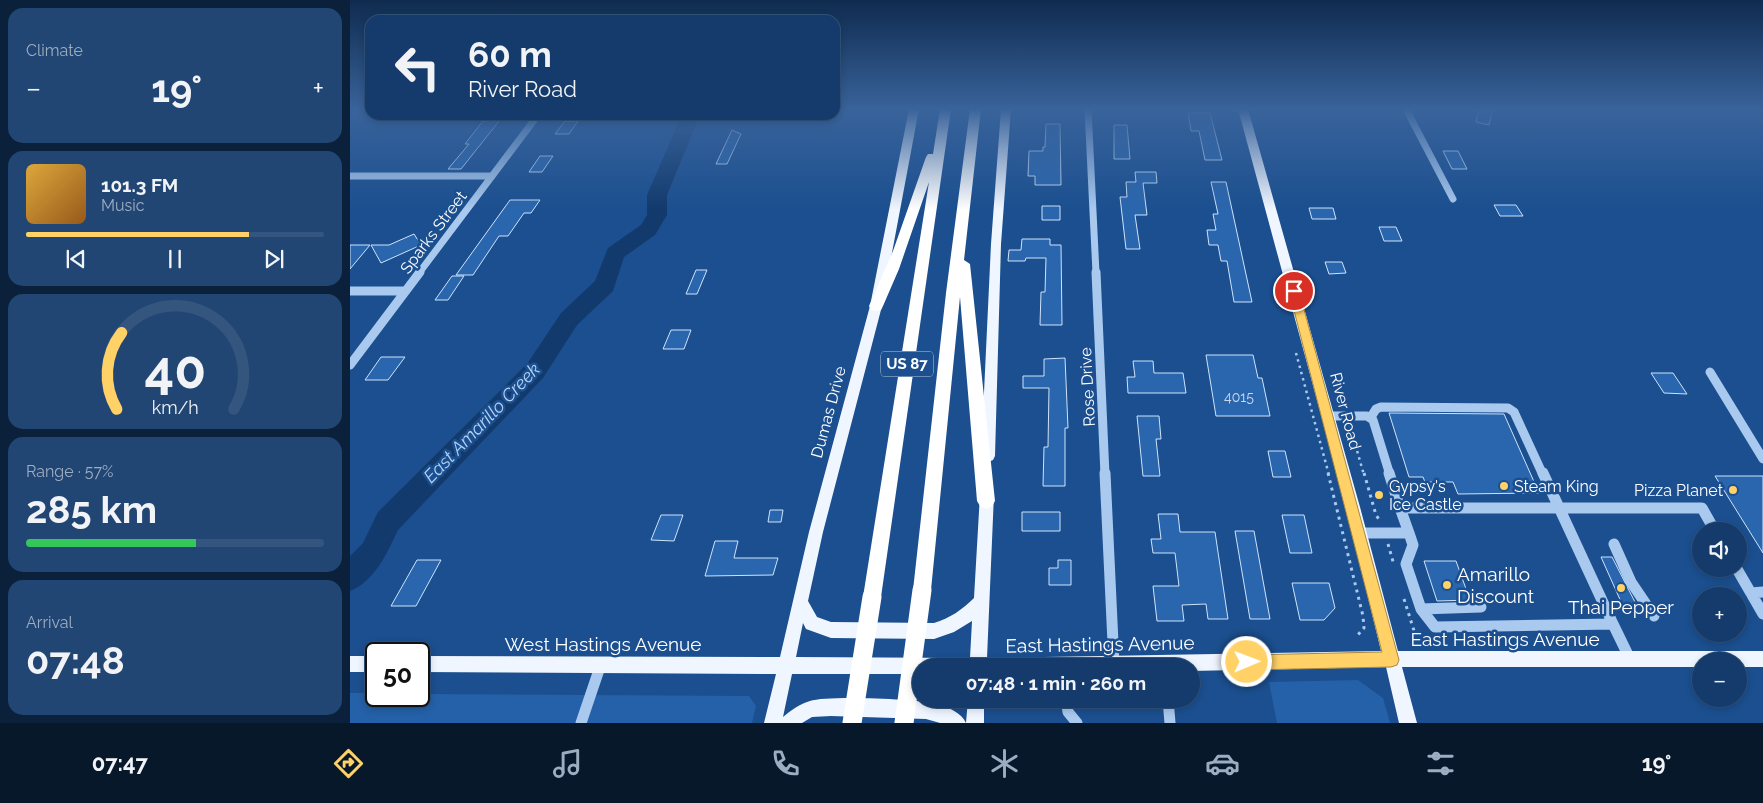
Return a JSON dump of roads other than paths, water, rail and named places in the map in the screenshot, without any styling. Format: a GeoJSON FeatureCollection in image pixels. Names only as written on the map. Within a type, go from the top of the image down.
{"type":"FeatureCollection","features":[{"type":"Feature","properties":{"kind":"highway"},"geometry":{"type":"LineString","coordinates":[[876,306],[891,276],[914,204],[938,143]]}},
{"type":"Feature","properties":{"kind":"highway","name":"US 87"},"geometry":{"type":"LineString","coordinates":[[852,723],[940,143]]}},
{"type":"Feature","properties":{"kind":"highway","name":"US 87"},"geometry":{"type":"LineString","coordinates":[[904,723],[922,590],[972,143]]}},
{"type":"Feature","properties":{"kind":"highway"},"geometry":{"type":"LineString","coordinates":[[960,240],[976,384],[986,501]]}},
{"type":"Feature","properties":{"kind":"main road","name":"Dumas Drive"},"geometry":{"type":"LineString","coordinates":[[773,723],[816,532],[876,306],[907,143]]}},
{"type":"Feature","properties":{"kind":"main road"},"geometry":{"type":"LineString","coordinates":[[978,658],[996,244],[1004,143]]}},
{"type":"Feature","properties":{"kind":"main road","name":"River Road"},"geometry":{"type":"LineString","coordinates":[[1252,143],[1328,416],[1408,723]]}},
{"type":"Feature","properties":{"kind":"main road"},"geometry":{"type":"LineString","coordinates":[[800,602],[812,623],[831,630],[934,631],[947,628],[961,620],[982,600]]}},
{"type":"Feature","properties":{"kind":"main road","name":"East Hastings Avenue"},"geometry":{"type":"LineString","coordinates":[[1200,664],[1391,660],[1763,659]]}},
{"type":"Feature","properties":{"kind":"main road"},"geometry":{"type":"LineString","coordinates":[[350,664],[365,664]]}},
{"type":"Feature","properties":{"kind":"main road","name":"West Hastings Avenue"},"geometry":{"type":"LineString","coordinates":[[430,664],[912,666]]}},
{"type":"Feature","properties":{"kind":"main road"},"geometry":{"type":"LineString","coordinates":[[789,723],[797,716],[812,709],[831,707],[926,710],[953,719],[957,723]]}},
{"type":"Feature","properties":{"kind":"main road"},"geometry":{"type":"LineString","coordinates":[[975,723],[976,708]]}},
{"type":"Feature","properties":{"kind":"street","name":"Sparks Street"},"geometry":{"type":"LineString","coordinates":[[350,365],[517,143]]}},
{"type":"Feature","properties":{"kind":"street","name":"Rose Drive"},"geometry":{"type":"LineString","coordinates":[[1090,143],[1114,658]]}},
{"type":"Feature","properties":{"kind":"street"},"geometry":{"type":"LineString","coordinates":[[1424,143],[1453,199]]}},
{"type":"Feature","properties":{"kind":"street"},"geometry":{"type":"LineString","coordinates":[[350,176],[492,176]]}},
{"type":"Feature","properties":{"kind":"street"},"geometry":{"type":"LineString","coordinates":[[350,291],[405,291]]}},
{"type":"Feature","properties":{"kind":"street"},"geometry":{"type":"LineString","coordinates":[[1710,372],[1763,460]]}},
{"type":"Feature","properties":{"kind":"street"},"geometry":{"type":"LineString","coordinates":[[1371,417],[1376,409],[1381,407],[1508,408],[1514,412],[1630,659]]}},
{"type":"Feature","properties":{"kind":"street"},"geometry":{"type":"LineString","coordinates":[[1328,416],[1371,417]]}},
{"type":"Feature","properties":{"kind":"street"},"geometry":{"type":"LineString","coordinates":[[1371,417],[1413,545],[1406,564],[1421,609],[1435,627],[1613,624]]}},
{"type":"Feature","properties":{"kind":"street"},"geometry":{"type":"LineString","coordinates":[[1400,508],[1702,508],[1711,522]]}},
{"type":"Feature","properties":{"kind":"street"},"geometry":{"type":"LineString","coordinates":[[1359,533],[1409,533]]}},
{"type":"Feature","properties":{"kind":"street"},"geometry":{"type":"LineString","coordinates":[[1614,544],[1631,582],[1654,616]]}},
{"type":"Feature","properties":{"kind":"street"},"geometry":{"type":"LineString","coordinates":[[1742,577],[1763,614]]}},
{"type":"Feature","properties":{"kind":"street"},"geometry":{"type":"LineString","coordinates":[[1751,593],[1763,592]]}},
{"type":"Feature","properties":{"kind":"street"},"geometry":{"type":"LineString","coordinates":[[1421,609],[1481,607]]}},
{"type":"Feature","properties":{"kind":"street"},"geometry":{"type":"LineString","coordinates":[[581,723],[602,664]]}},
{"type":"Feature","properties":{"kind":"street"},"geometry":{"type":"LineString","coordinates":[[1169,708],[1170,723]]}},
{"type":"Feature","properties":{"kind":"lane"},"geometry":{"type":"LineString","coordinates":[[1066,708],[1076,723]]}},
{"type":"Feature","properties":{"kind":"waterway","name":"East Amarillo Creek"},"geometry":{"type":"LineString","coordinates":[[350,577],[373,552],[388,521],[535,371],[569,319],[605,285],[615,253],[632,243],[648,230],[657,215],[657,195],[679,143]]}},
{"type":"Feature","properties":{"kind":"place","name":"Steam King"},"geometry":{"type":"Point","coordinates":[1504,486]}},
{"type":"Feature","properties":{"kind":"place","name":"Pizza Planet"},"geometry":{"type":"Point","coordinates":[1733,490]}},
{"type":"Feature","properties":{"kind":"place","name":"Gypsy's Ice Castle"},"geometry":{"type":"Point","coordinates":[1379,495]}},
{"type":"Feature","properties":{"kind":"place","name":"Amarillo Discount"},"geometry":{"type":"Point","coordinates":[1447,585]}},
{"type":"Feature","properties":{"kind":"place","name":"Thai Pepper"},"geometry":{"type":"Point","coordinates":[1621,588]}}]}
